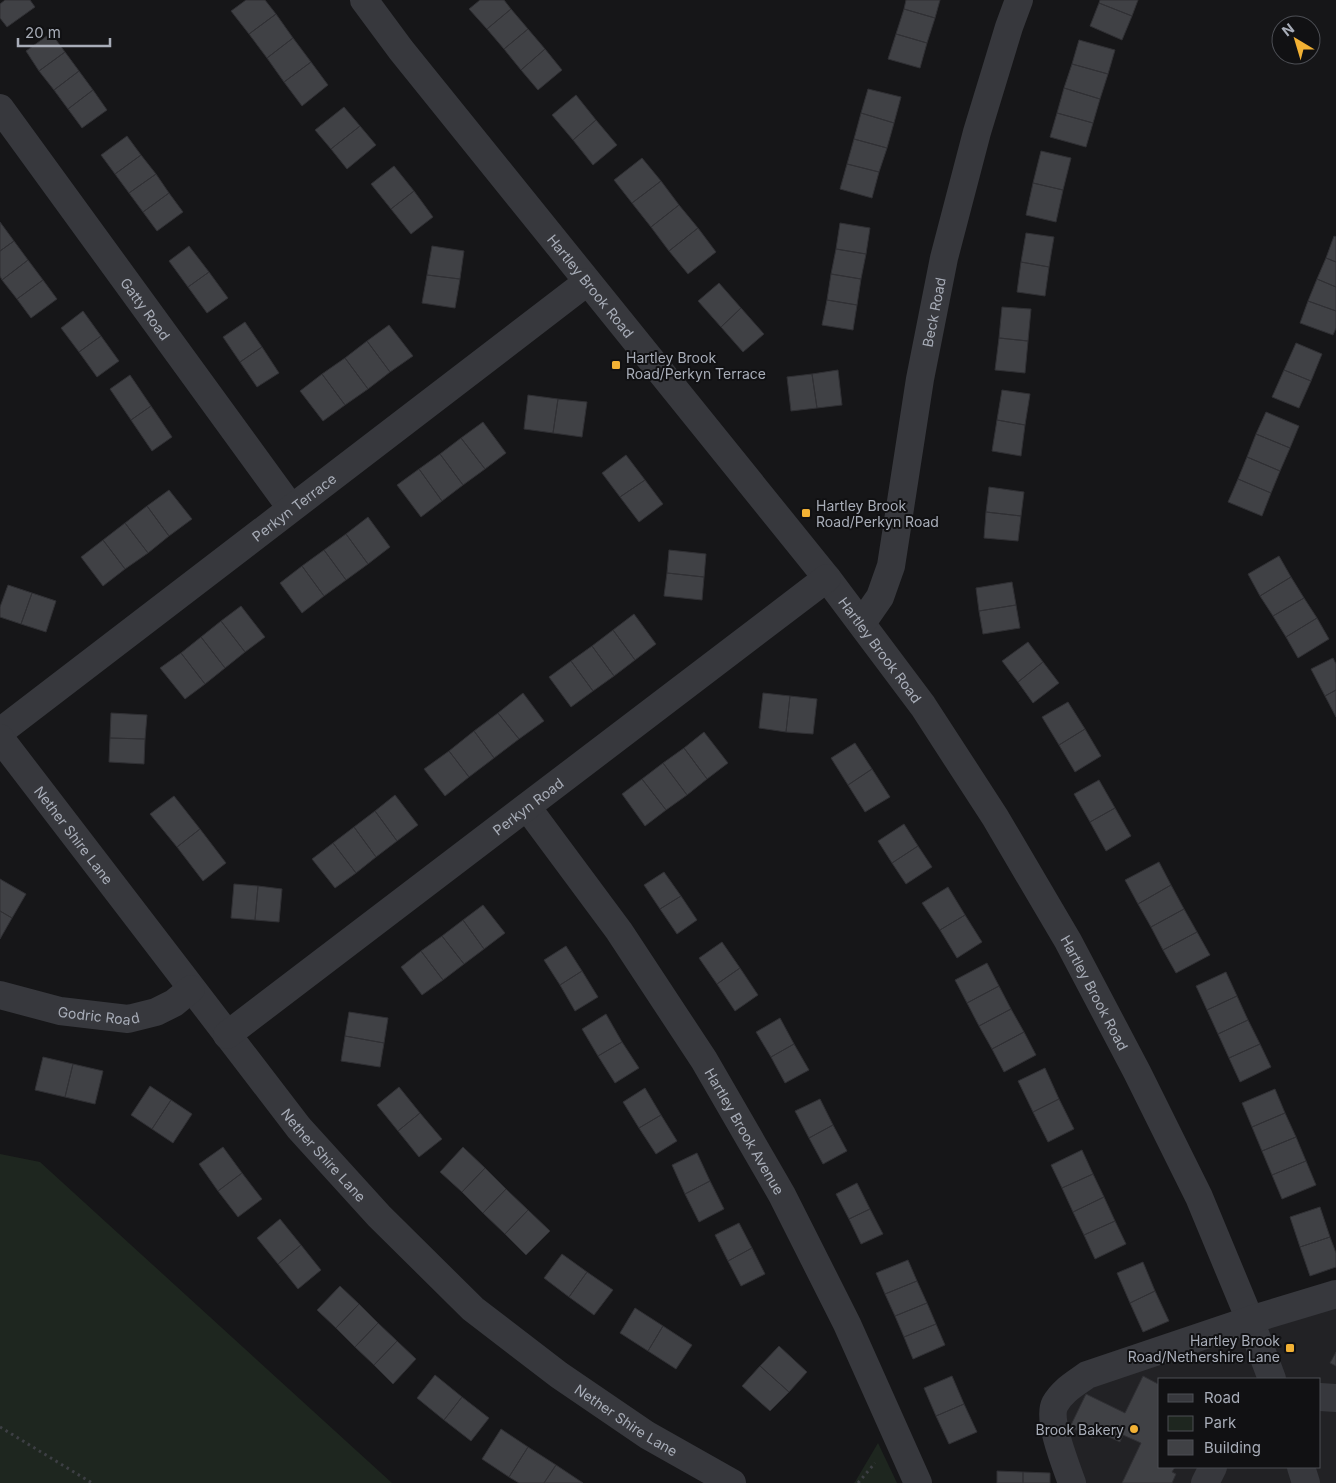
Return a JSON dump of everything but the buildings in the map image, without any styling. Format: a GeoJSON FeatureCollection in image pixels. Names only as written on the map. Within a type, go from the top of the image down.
{"type":"FeatureCollection","features":[{"type":"Feature","properties":{"kind":"street","name":"Hartley Brook Road"},"geometry":{"type":"LineString","coordinates":[[364,0],[401,50],[827,578],[923,706],[996,818],[1068,941],[1138,1072],[1199,1197],[1250,1320],[1272,1378]]}},
{"type":"Feature","properties":{"kind":"street","name":"Beck Road"},"geometry":{"type":"LineString","coordinates":[[862,623],[880,596],[892,566],[920,379],[944,258],[977,132],[1019,0]]}},
{"type":"Feature","properties":{"kind":"street","name":"Gatty Road"},"geometry":{"type":"LineString","coordinates":[[0,108],[291,508]]}},
{"type":"Feature","properties":{"kind":"street","name":"Perkyn Terrace"},"geometry":{"type":"LineString","coordinates":[[0,732],[587,282]]}},
{"type":"Feature","properties":{"kind":"street","name":"Perkyn Road"},"geometry":{"type":"LineString","coordinates":[[227,1035],[827,578]]}},
{"type":"Feature","properties":{"kind":"street","name":"Nether Shire Lane"},"geometry":{"type":"LineString","coordinates":[[0,738],[299,1128],[379,1216],[474,1309],[559,1375],[646,1435],[732,1483]]}},
{"type":"Feature","properties":{"kind":"street","name":"Hartley Brook Avenue"},"geometry":{"type":"LineString","coordinates":[[526,807],[618,931],[704,1060],[786,1204],[847,1324],[918,1483]]}},
{"type":"Feature","properties":{"kind":"street","name":"Godric Road"},"geometry":{"type":"LineString","coordinates":[[0,995],[60,1011],[128,1019],[156,1012],[174,1003],[191,989]]}},
{"type":"Feature","properties":{"kind":"street"},"geometry":{"type":"LineString","coordinates":[[1072,1483],[1053,1424],[1054,1405],[1066,1390],[1087,1375],[1250,1320],[1336,1294]]}},
{"type":"Feature","properties":{"kind":"street"},"geometry":{"type":"LineString","coordinates":[[1321,1397],[1336,1398]]}},
{"type":"Feature","properties":{"kind":"street"},"geometry":{"type":"LineString","coordinates":[[1205,1483],[1212,1468]]}},
{"type":"Feature","properties":{"kind":"street"},"geometry":{"type":"LineString","coordinates":[[1301,1468],[1306,1483]]}},
{"type":"Feature","properties":{"kind":"path"},"geometry":{"type":"LineString","coordinates":[[0,1427],[92,1483]]}},
{"type":"Feature","properties":{"kind":"shaded area"},"geometry":{"type":"Polygon","coordinates":[[[1336,1294],[1336,1483],[1072,1483],[1054,1405],[1066,1390],[1336,1294]]]}},
{"type":"Feature","properties":{"kind":"green space"},"geometry":{"type":"Polygon","coordinates":[[[0,1154],[40,1162],[392,1483],[0,1483],[0,1154]]]}},
{"type":"Feature","properties":{"kind":"green space"},"geometry":{"type":"Polygon","coordinates":[[[878,1443],[897,1483],[854,1483],[855,1482],[878,1443]]]}},
{"type":"Feature","properties":{"kind":"place","name":"Hartley Brook Road/Perkyn Terrace"},"geometry":{"type":"Point","coordinates":[616,365]}},
{"type":"Feature","properties":{"kind":"place","name":"Hartley Brook Road/Perkyn Road"},"geometry":{"type":"Point","coordinates":[806,513]}},
{"type":"Feature","properties":{"kind":"place","name":"Hartley Brook Road/Nethershire Lane"},"geometry":{"type":"Point","coordinates":[1290,1348]}},
{"type":"Feature","properties":{"kind":"place","name":"Brook Bakery"},"geometry":{"type":"Point","coordinates":[1134,1429]}}]}
